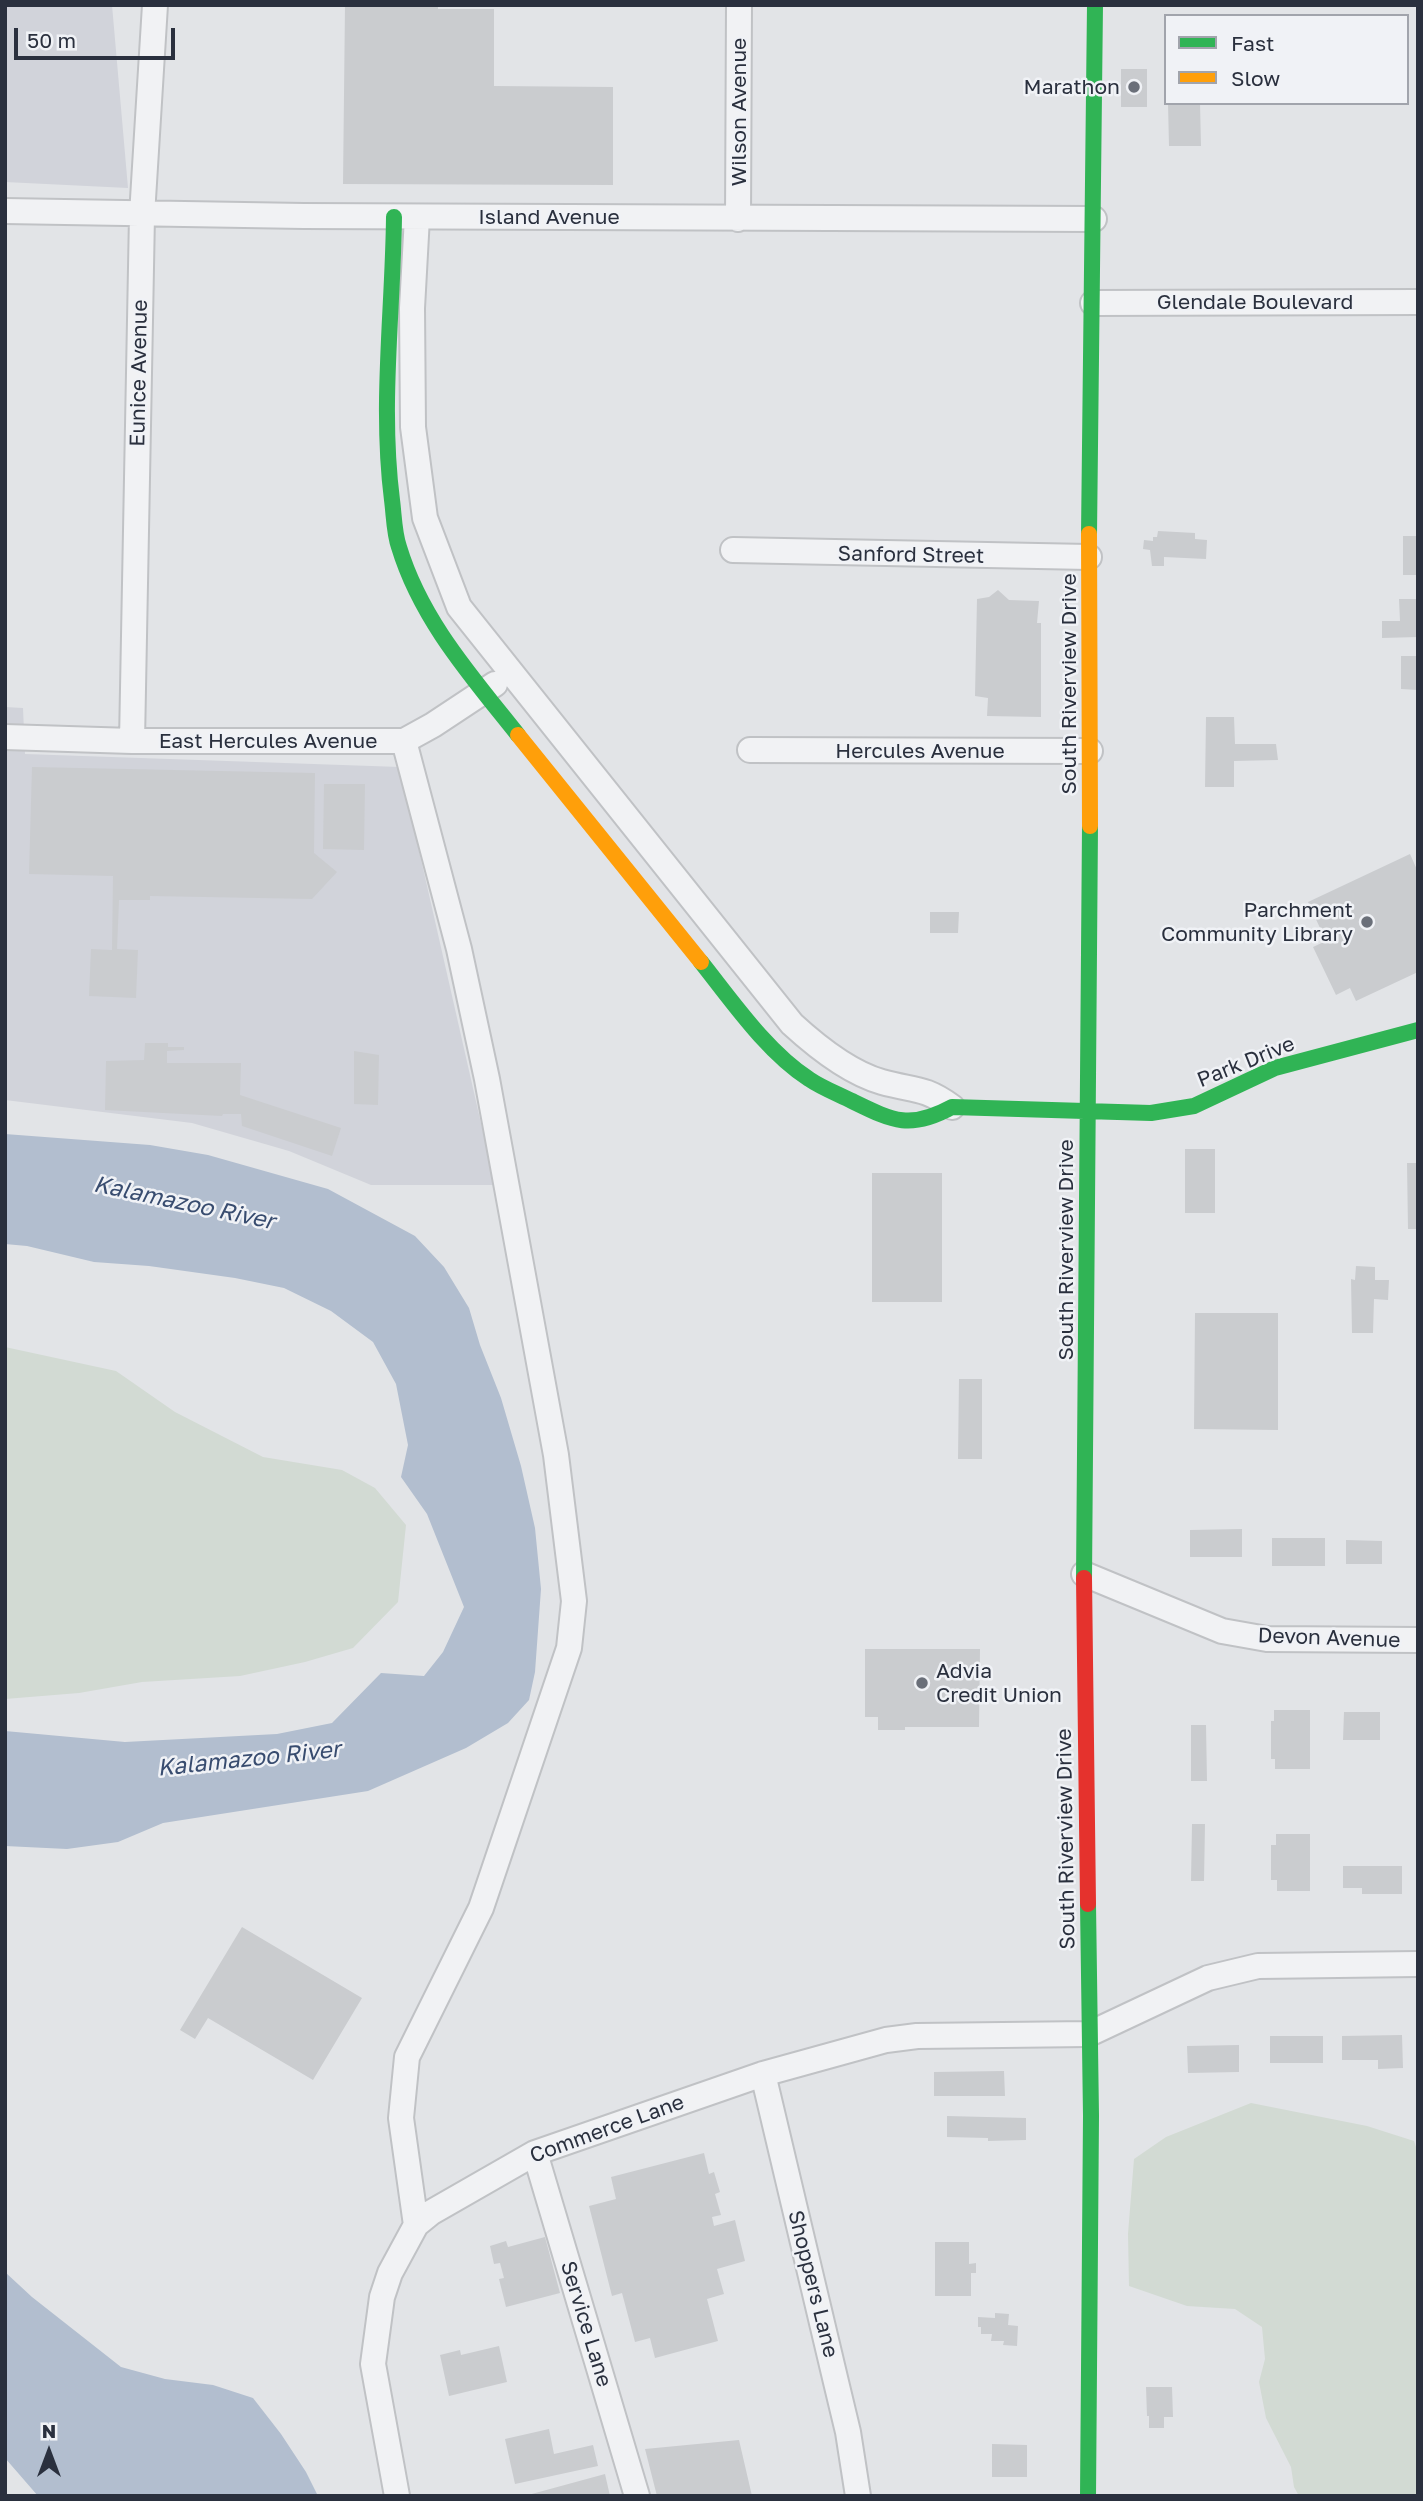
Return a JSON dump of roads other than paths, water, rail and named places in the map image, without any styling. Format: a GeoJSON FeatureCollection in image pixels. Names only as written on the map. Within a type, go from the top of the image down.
{"type":"FeatureCollection","features":[{"type":"Feature","properties":{"kind":"street","name":"Eunice Avenue"},"geometry":{"type":"LineString","coordinates":[[132,741],[142,215],[155,5]]}},
{"type":"Feature","properties":{"kind":"street","name":"Wilson Avenue"},"geometry":{"type":"LineString","coordinates":[[738,219],[739,5]]}},
{"type":"Feature","properties":{"kind":"street","name":"South Riverview Drive"},"geometry":{"type":"LineString","coordinates":[[1088,2496],[1091,2116],[1084,1574],[1089,557],[1095,5]]}},
{"type":"Feature","properties":{"kind":"street","name":"Island Avenue"},"geometry":{"type":"LineString","coordinates":[[5,211],[405,217],[1094,219]]}},
{"type":"Feature","properties":{"kind":"street"},"geometry":{"type":"LineString","coordinates":[[405,217],[412,308],[413,427],[425,518],[459,607],[792,1024],[820,1049],[847,1065],[881,1082],[933,1093],[952,1107],[930,1119],[906,1121],[880,1115],[809,1079],[760,1037],[453,654],[423,604],[398,546],[388,470],[386,385],[393,286],[405,217]]}},
{"type":"Feature","properties":{"kind":"street","name":"Glendale Boulevard"},"geometry":{"type":"LineString","coordinates":[[1093,303],[1418,302]]}},
{"type":"Feature","properties":{"kind":"street","name":"Sanford Street"},"geometry":{"type":"LineString","coordinates":[[733,550],[1089,557]]}},
{"type":"Feature","properties":{"kind":"street"},"geometry":{"type":"LineString","coordinates":[[416,2225],[401,2118],[407,2057],[481,1908],[569,1648],[574,1601],[556,1455],[487,1079],[459,948],[404,741],[512,673]]}},
{"type":"Feature","properties":{"kind":"street","name":"East Hercules Avenue"},"geometry":{"type":"LineString","coordinates":[[5,737],[132,741],[404,741]]}},
{"type":"Feature","properties":{"kind":"street","name":"Hercules Avenue"},"geometry":{"type":"LineString","coordinates":[[750,750],[1090,751]]}},
{"type":"Feature","properties":{"kind":"street","name":"Park Drive"},"geometry":{"type":"LineString","coordinates":[[952,1107],[1151,1113],[1194,1106],[1275,1068],[1418,1030]]}},
{"type":"Feature","properties":{"kind":"street","name":"Devon Avenue"},"geometry":{"type":"LineString","coordinates":[[1084,1574],[1222,1630],[1256,1637],[1418,1640]]}},
{"type":"Feature","properties":{"kind":"street"},"geometry":{"type":"LineString","coordinates":[[1089,2034],[1208,1978],[1258,1966],[1418,1964]]}},
{"type":"Feature","properties":{"kind":"street","name":"Commerce Lane"},"geometry":{"type":"LineString","coordinates":[[397,2496],[373,2364],[382,2297],[399,2254],[416,2225],[432,2213],[535,2153],[763,2074],[858,2047],[917,2036],[1089,2034]]}},
{"type":"Feature","properties":{"kind":"street","name":"Shoppers Lane"},"geometry":{"type":"LineString","coordinates":[[763,2074],[836,2382],[858,2496]]}},
{"type":"Feature","properties":{"kind":"street","name":"Service Lane"},"geometry":{"type":"LineString","coordinates":[[535,2153],[637,2496]]}},
{"type":"Feature","properties":{"kind":"water","name":"Kalamazoo River"},"geometry":{"type":"Polygon","coordinates":[[[5,1134],[150,1145],[208,1155],[328,1189],[415,1236],[444,1267],[469,1308],[501,1398],[521,1466],[535,1528],[541,1589],[535,1672],[529,1700],[508,1723],[466,1748],[368,1791],[163,1823],[118,1842],[67,1849],[5,1846],[5,1731],[125,1742],[277,1734],[332,1723],[381,1673],[424,1676],[443,1652],[464,1607],[427,1514],[401,1477],[408,1445],[396,1384],[373,1342],[331,1311],[284,1288],[149,1266],[94,1262],[27,1246],[5,1244],[5,1134]]]}},
{"type":"Feature","properties":{"kind":"water"},"geometry":{"type":"Polygon","coordinates":[[[5,2272],[32,2297],[121,2367],[165,2379],[213,2385],[253,2398],[281,2434],[318,2496],[38,2496],[5,2458],[5,2272]]]}},
{"type":"Feature","properties":{"kind":"place","name":"Marathon"},"geometry":{"type":"Point","coordinates":[1134,87]}},
{"type":"Feature","properties":{"kind":"place","name":"Parchment Community Library"},"geometry":{"type":"Point","coordinates":[1367,922]}},
{"type":"Feature","properties":{"kind":"place","name":"Advia Credit Union"},"geometry":{"type":"Point","coordinates":[922,1683]}}]}
